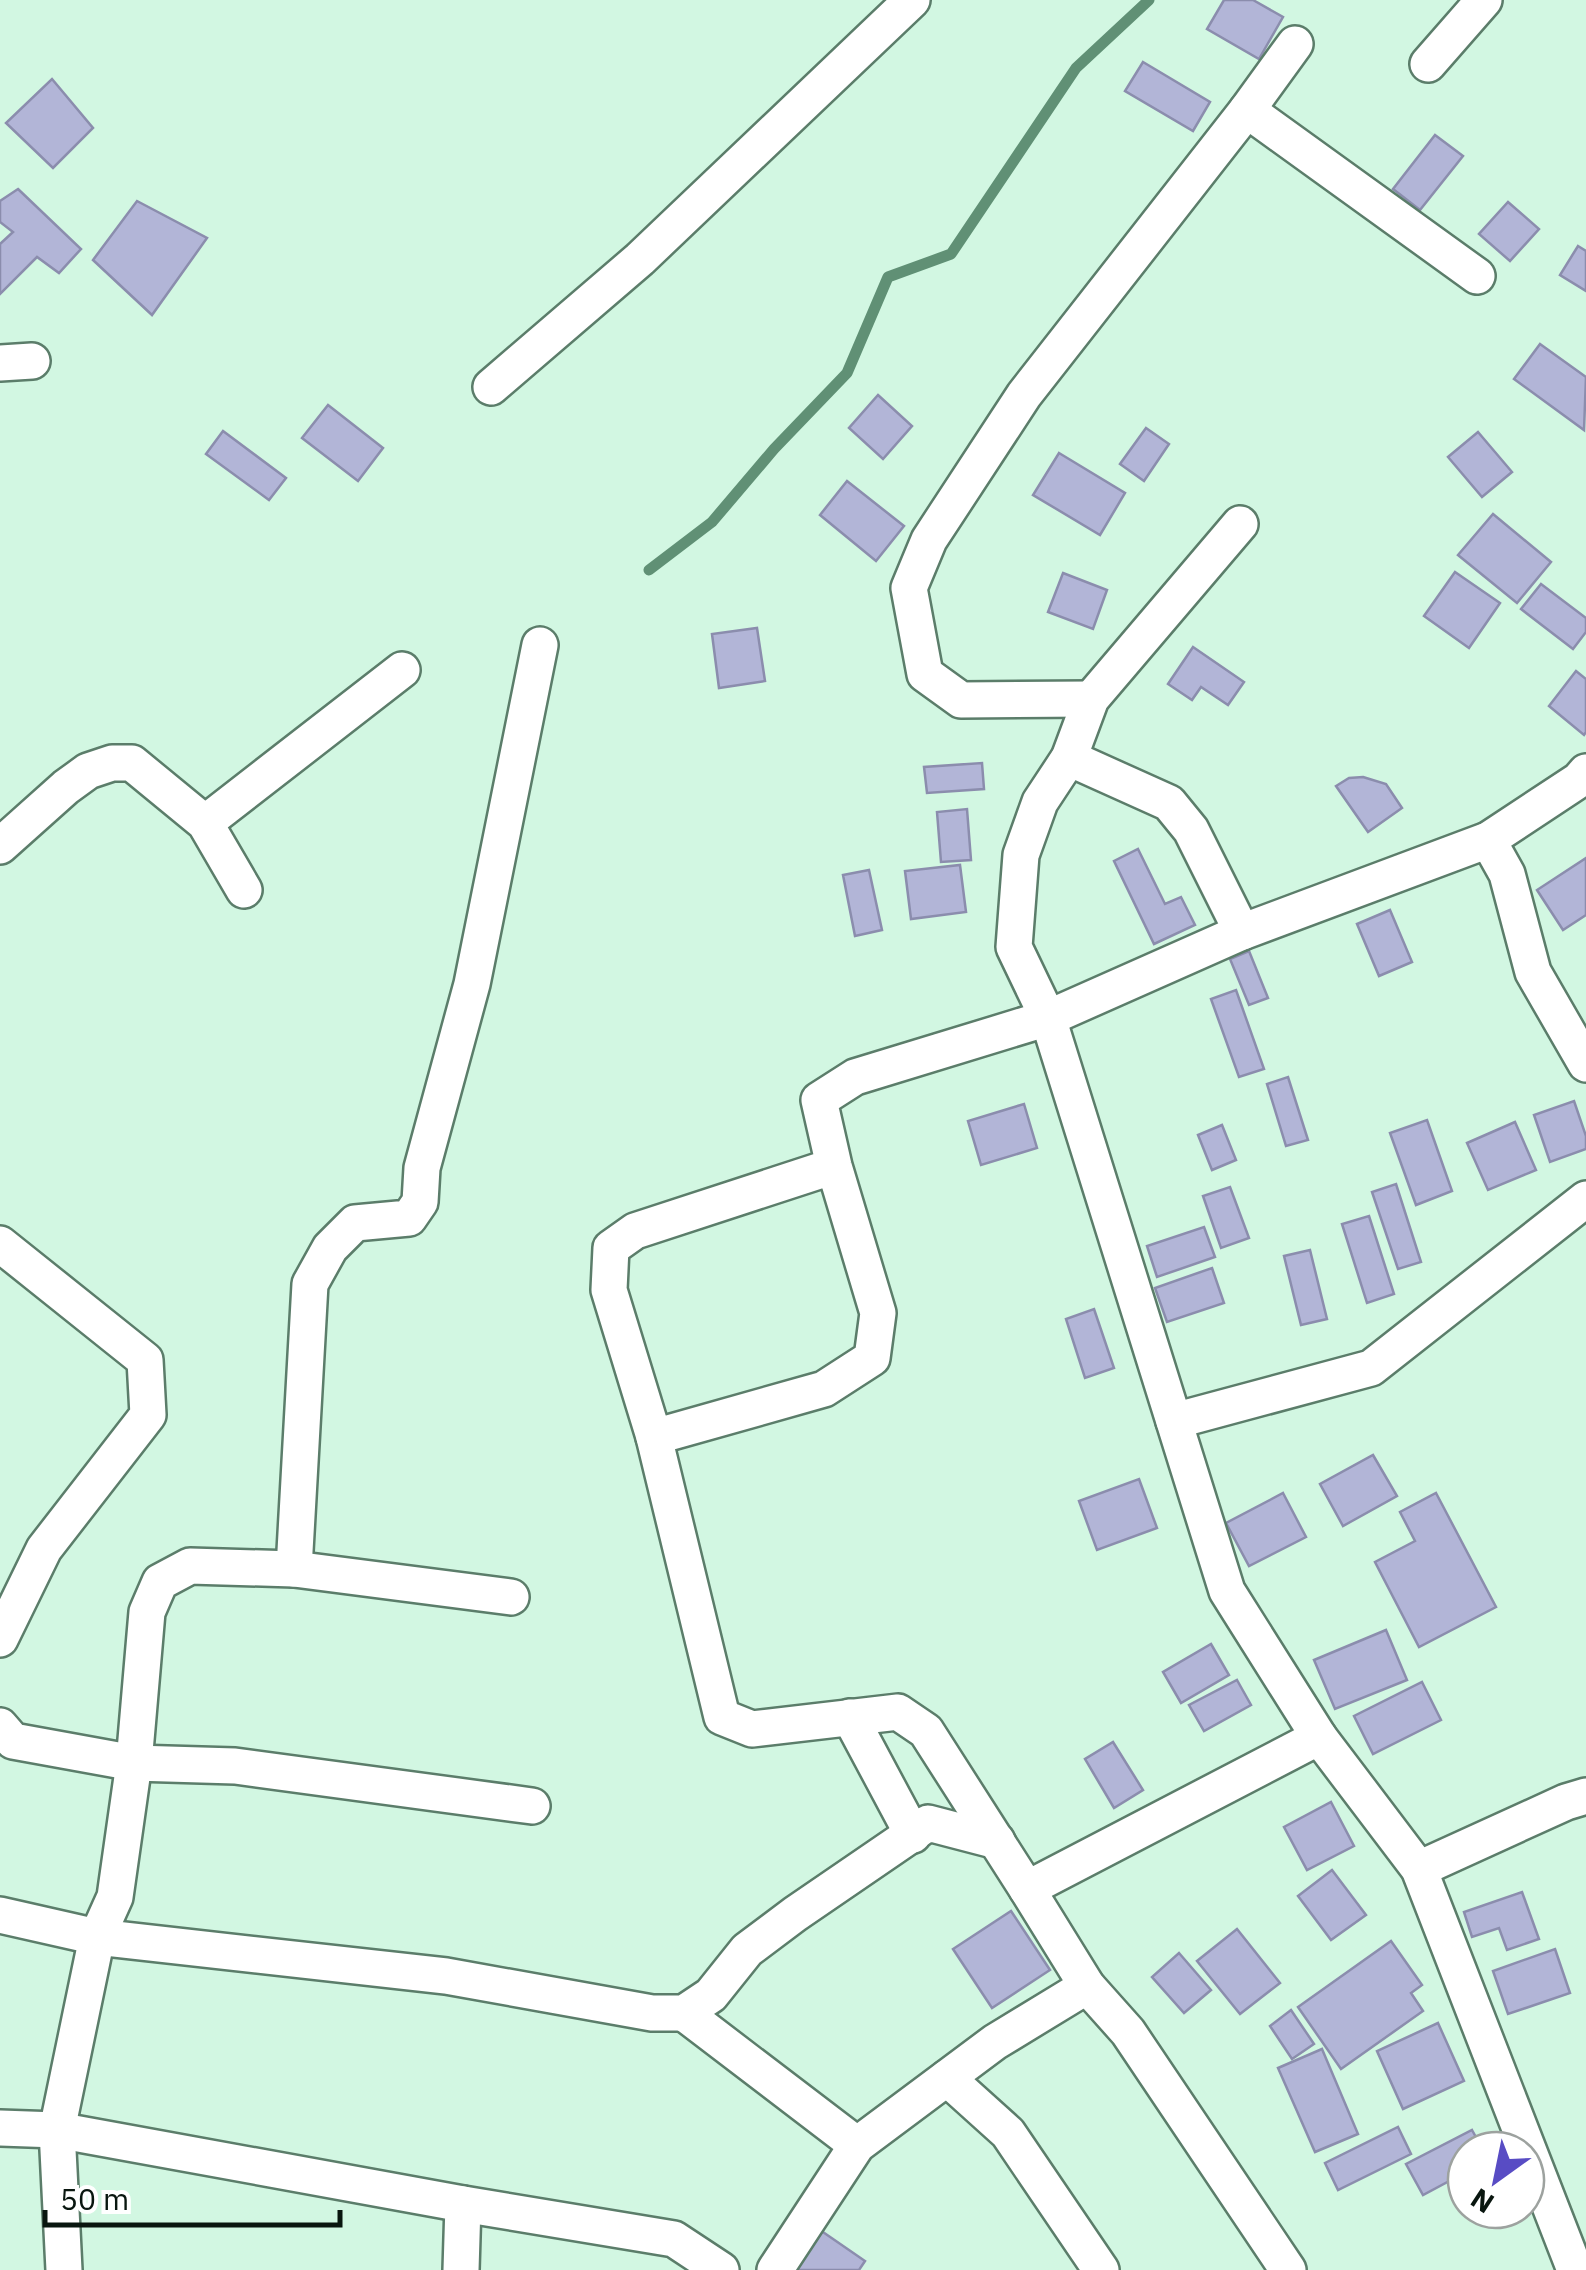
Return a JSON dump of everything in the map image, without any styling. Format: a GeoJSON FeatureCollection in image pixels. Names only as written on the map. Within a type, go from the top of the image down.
{"type":"FeatureCollection","features":[{"type":"Feature","properties":{"kind":"street"},"geometry":{"type":"LineString","coordinates":[[491,386],[640,258],[912,0]]}},
{"type":"Feature","properties":{"kind":"street"},"geometry":{"type":"LineString","coordinates":[[1428,64],[1484,0]]}},
{"type":"Feature","properties":{"kind":"street"},"geometry":{"type":"LineString","coordinates":[[1090,699],[961,700],[926,674],[909,588],[928,540],[1024,395],[1295,44]]}},
{"type":"Feature","properties":{"kind":"street"},"geometry":{"type":"LineString","coordinates":[[1247,110],[1476,276]]}},
{"type":"Feature","properties":{"kind":"street"},"geometry":{"type":"LineString","coordinates":[[1240,524],[1090,699],[1069,758],[1040,802],[1021,855],[1014,947],[1048,1018],[1227,1591],[1319,1737],[1419,1869],[1575,2270]]}},
{"type":"Feature","properties":{"kind":"street"},"geometry":{"type":"LineString","coordinates":[[294,1569],[310,1284],[330,1248],[354,1223],[409,1218],[420,1202],[422,1168],[472,984],[540,645]]}},
{"type":"Feature","properties":{"kind":"street"},"geometry":{"type":"LineString","coordinates":[[205,823],[402,670]]}},
{"type":"Feature","properties":{"kind":"street"},"geometry":{"type":"LineString","coordinates":[[1069,758],[1170,803],[1191,830],[1242,932]]}},
{"type":"Feature","properties":{"kind":"street"},"geometry":{"type":"LineString","coordinates":[[0,846],[88,771],[112,763],[132,763],[205,823],[244,890]]}},
{"type":"Feature","properties":{"kind":"street"},"geometry":{"type":"LineString","coordinates":[[654,1437],[824,1389],[872,1358],[878,1313],[818,1100],[855,1077],[1048,1018],[1242,932],[1488,840],[1586,772]]}},
{"type":"Feature","properties":{"kind":"street"},"geometry":{"type":"LineString","coordinates":[[1488,840],[1507,874],[1533,972],[1586,1064]]}},
{"type":"Feature","properties":{"kind":"street"},"geometry":{"type":"LineString","coordinates":[[834,1166],[635,1230],[611,1248],[609,1290],[654,1437],[722,1717],[752,1729],[898,1712],[926,1731],[1087,1986],[1128,2032],[1288,2270]]}},
{"type":"Feature","properties":{"kind":"street"},"geometry":{"type":"LineString","coordinates":[[1174,1421],[1371,1368],[1586,1199]]}},
{"type":"Feature","properties":{"kind":"street"},"geometry":{"type":"LineString","coordinates":[[0,1244],[145,1360],[148,1415],[44,1549],[0,1639]]}},
{"type":"Feature","properties":{"kind":"street"},"geometry":{"type":"LineString","coordinates":[[64,2270],[57,2130],[97,1937],[115,1897],[134,1763],[147,1612],[160,1582],[190,1566],[294,1569],[511,1598]]}},
{"type":"Feature","properties":{"kind":"street"},"geometry":{"type":"LineString","coordinates":[[850,1718],[913,1834]]}},
{"type":"Feature","properties":{"kind":"street"},"geometry":{"type":"LineString","coordinates":[[0,1726],[13,1741],[134,1763],[234,1766],[532,1806]]}},
{"type":"Feature","properties":{"kind":"street"},"geometry":{"type":"LineString","coordinates":[[1028,1889],[1319,1737]]}},
{"type":"Feature","properties":{"kind":"street"},"geometry":{"type":"LineString","coordinates":[[1419,1869],[1586,1796]]}},
{"type":"Feature","properties":{"kind":"street"},"geometry":{"type":"LineString","coordinates":[[0,1915],[97,1937],[446,1976],[652,2012],[684,2013],[711,1995],[747,1950],[928,1823],[997,1842]]}},
{"type":"Feature","properties":{"kind":"street"},"geometry":{"type":"LineString","coordinates":[[776,2270],[856,2145],[994,2042],[1087,1986]]}},
{"type":"Feature","properties":{"kind":"street"},"geometry":{"type":"LineString","coordinates":[[684,2013],[856,2145]]}},
{"type":"Feature","properties":{"kind":"street"},"geometry":{"type":"LineString","coordinates":[[947,2078],[1008,2132],[1101,2270]]}},
{"type":"Feature","properties":{"kind":"street"},"geometry":{"type":"LineString","coordinates":[[0,2128],[57,2130],[674,2238],[721,2270]]}},
{"type":"Feature","properties":{"kind":"street"},"geometry":{"type":"LineString","coordinates":[[461,2270],[463,2204]]}},
{"type":"Feature","properties":{"kind":"building"},"geometry":{"type":"Polygon","coordinates":[[[1224,0],[1253,0],[1283,17],[1259,59],[1207,29],[1224,0]]]}},
{"type":"Feature","properties":{"kind":"building"},"geometry":{"type":"Polygon","coordinates":[[[1143,62],[1210,102],[1193,131],[1125,91],[1143,62]]]}},
{"type":"Feature","properties":{"kind":"building"},"geometry":{"type":"Polygon","coordinates":[[[52,79],[93,128],[53,168],[6,123],[52,79]]]}},
{"type":"Feature","properties":{"kind":"building"},"geometry":{"type":"Polygon","coordinates":[[[1435,135],[1463,156],[1420,210],[1393,189],[1435,135]]]}},
{"type":"Feature","properties":{"kind":"building"},"geometry":{"type":"Polygon","coordinates":[[[18,189],[81,249],[59,273],[37,257],[0,294],[0,244],[13,232],[0,222],[0,201],[18,189]]]}},
{"type":"Feature","properties":{"kind":"building"},"geometry":{"type":"Polygon","coordinates":[[[137,201],[207,238],[152,315],[93,260],[137,201]]]}},
{"type":"Feature","properties":{"kind":"building"},"geometry":{"type":"Polygon","coordinates":[[[1508,202],[1539,229],[1510,261],[1479,234],[1508,202]]]}},
{"type":"Feature","properties":{"kind":"building"},"geometry":{"type":"Polygon","coordinates":[[[1578,246],[1586,251],[1586,291],[1560,275],[1578,246]]]}},
{"type":"Feature","properties":{"kind":"building"},"geometry":{"type":"Polygon","coordinates":[[[1540,344],[1586,377],[1584,430],[1514,379],[1540,344]]]}},
{"type":"Feature","properties":{"kind":"building"},"geometry":{"type":"Polygon","coordinates":[[[878,395],[912,426],[883,459],[849,428],[878,395]]]}},
{"type":"Feature","properties":{"kind":"building"},"geometry":{"type":"Polygon","coordinates":[[[328,405],[383,448],[358,481],[302,438],[328,405]]]}},
{"type":"Feature","properties":{"kind":"building"},"geometry":{"type":"Polygon","coordinates":[[[1146,428],[1169,444],[1144,481],[1120,464],[1146,428]]]}},
{"type":"Feature","properties":{"kind":"building"},"geometry":{"type":"Polygon","coordinates":[[[223,431],[286,478],[269,500],[206,454],[223,431]]]}},
{"type":"Feature","properties":{"kind":"building"},"geometry":{"type":"Polygon","coordinates":[[[1478,432],[1512,472],[1482,497],[1448,457],[1478,432]]]}},
{"type":"Feature","properties":{"kind":"building"},"geometry":{"type":"Polygon","coordinates":[[[1059,453],[1125,493],[1100,535],[1033,495],[1059,453]]]}},
{"type":"Feature","properties":{"kind":"building"},"geometry":{"type":"Polygon","coordinates":[[[847,481],[904,526],[876,561],[820,515],[847,481]]]}},
{"type":"Feature","properties":{"kind":"building"},"geometry":{"type":"Polygon","coordinates":[[[1493,514],[1551,562],[1517,603],[1458,555],[1493,514]]]}},
{"type":"Feature","properties":{"kind":"building"},"geometry":{"type":"Polygon","coordinates":[[[1455,572],[1500,603],[1469,648],[1424,616],[1455,572]]]}},
{"type":"Feature","properties":{"kind":"building"},"geometry":{"type":"Polygon","coordinates":[[[1063,573],[1107,590],[1093,629],[1048,612],[1063,573]]]}},
{"type":"Feature","properties":{"kind":"building"},"geometry":{"type":"Polygon","coordinates":[[[1541,584],[1586,618],[1586,632],[1573,649],[1521,609],[1541,584]]]}},
{"type":"Feature","properties":{"kind":"building"},"geometry":{"type":"Polygon","coordinates":[[[757,628],[765,681],[719,688],[712,634],[757,628]]]}},
{"type":"Feature","properties":{"kind":"building"},"geometry":{"type":"Polygon","coordinates":[[[1193,647],[1244,682],[1228,705],[1201,687],[1192,700],[1168,684],[1193,647]]]}},
{"type":"Feature","properties":{"kind":"building"},"geometry":{"type":"Polygon","coordinates":[[[1576,671],[1586,679],[1584,735],[1549,706],[1576,671]]]}},
{"type":"Feature","properties":{"kind":"building"},"geometry":{"type":"Polygon","coordinates":[[[982,763],[984,789],[927,793],[924,767],[982,763]]]}},
{"type":"Feature","properties":{"kind":"building"},"geometry":{"type":"Polygon","coordinates":[[[1363,777],[1386,784],[1402,808],[1368,832],[1336,786],[1349,778],[1363,777]]]}},
{"type":"Feature","properties":{"kind":"building"},"geometry":{"type":"Polygon","coordinates":[[[967,809],[971,860],[941,862],[937,812],[967,809]]]}},
{"type":"Feature","properties":{"kind":"building"},"geometry":{"type":"Polygon","coordinates":[[[1138,849],[1165,904],[1181,897],[1195,925],[1154,944],[1114,861],[1138,849]]]}},
{"type":"Feature","properties":{"kind":"building"},"geometry":{"type":"Polygon","coordinates":[[[1586,858],[1586,915],[1563,930],[1537,890],[1586,858]]]}},
{"type":"Feature","properties":{"kind":"building"},"geometry":{"type":"Polygon","coordinates":[[[960,865],[966,912],[911,919],[905,871],[960,865]]]}},
{"type":"Feature","properties":{"kind":"building"},"geometry":{"type":"Polygon","coordinates":[[[869,870],[882,930],[855,936],[843,875],[869,870]]]}},
{"type":"Feature","properties":{"kind":"building"},"geometry":{"type":"Polygon","coordinates":[[[1390,910],[1412,962],[1379,976],[1357,924],[1390,910]]]}},
{"type":"Feature","properties":{"kind":"building"},"geometry":{"type":"Polygon","coordinates":[[[1249,951],[1268,998],[1249,1005],[1230,959],[1249,951]]]}},
{"type":"Feature","properties":{"kind":"building"},"geometry":{"type":"Polygon","coordinates":[[[1236,990],[1264,1069],[1239,1077],[1211,999],[1236,990]]]}},
{"type":"Feature","properties":{"kind":"building"},"geometry":{"type":"Polygon","coordinates":[[[1288,1077],[1308,1140],[1286,1146],[1267,1084],[1288,1077]]]}},
{"type":"Feature","properties":{"kind":"building"},"geometry":{"type":"Polygon","coordinates":[[[1574,1101],[1586,1136],[1586,1149],[1550,1162],[1534,1115],[1574,1101]]]}},
{"type":"Feature","properties":{"kind":"building"},"geometry":{"type":"Polygon","coordinates":[[[1024,1104],[1037,1148],[981,1165],[968,1121],[1024,1104]]]}},
{"type":"Feature","properties":{"kind":"building"},"geometry":{"type":"Polygon","coordinates":[[[1427,1120],[1452,1191],[1416,1205],[1390,1133],[1427,1120]]]}},
{"type":"Feature","properties":{"kind":"building"},"geometry":{"type":"Polygon","coordinates":[[[1515,1122],[1536,1170],[1488,1190],[1467,1143],[1515,1122]]]}},
{"type":"Feature","properties":{"kind":"building"},"geometry":{"type":"Polygon","coordinates":[[[1222,1125],[1236,1160],[1212,1170],[1198,1135],[1222,1125]]]}},
{"type":"Feature","properties":{"kind":"building"},"geometry":{"type":"Polygon","coordinates":[[[1396,1184],[1421,1262],[1398,1269],[1372,1192],[1396,1184]]]}},
{"type":"Feature","properties":{"kind":"building"},"geometry":{"type":"Polygon","coordinates":[[[1230,1187],[1249,1238],[1221,1248],[1203,1196],[1230,1187]]]}},
{"type":"Feature","properties":{"kind":"building"},"geometry":{"type":"Polygon","coordinates":[[[1369,1216],[1394,1294],[1367,1303],[1342,1224],[1369,1216]]]}},
{"type":"Feature","properties":{"kind":"building"},"geometry":{"type":"Polygon","coordinates":[[[1204,1227],[1215,1257],[1157,1277],[1147,1246],[1204,1227]]]}},
{"type":"Feature","properties":{"kind":"building"},"geometry":{"type":"Polygon","coordinates":[[[1310,1250],[1327,1319],[1301,1325],[1284,1256],[1310,1250]]]}},
{"type":"Feature","properties":{"kind":"building"},"geometry":{"type":"Polygon","coordinates":[[[1212,1268],[1224,1303],[1167,1322],[1155,1288],[1212,1268]]]}},
{"type":"Feature","properties":{"kind":"building"},"geometry":{"type":"Polygon","coordinates":[[[1094,1309],[1114,1368],[1085,1378],[1066,1319],[1094,1309]]]}},
{"type":"Feature","properties":{"kind":"building"},"geometry":{"type":"Polygon","coordinates":[[[1373,1455],[1397,1496],[1343,1526],[1320,1484],[1373,1455]]]}},
{"type":"Feature","properties":{"kind":"building"},"geometry":{"type":"Polygon","coordinates":[[[1139,1479],[1157,1528],[1097,1550],[1079,1501],[1139,1479]]]}},
{"type":"Feature","properties":{"kind":"building"},"geometry":{"type":"Polygon","coordinates":[[[1283,1493],[1306,1537],[1249,1566],[1226,1523],[1283,1493]]]}},
{"type":"Feature","properties":{"kind":"building"},"geometry":{"type":"Polygon","coordinates":[[[1436,1493],[1496,1607],[1419,1647],[1375,1562],[1415,1541],[1400,1512],[1436,1493]]]}},
{"type":"Feature","properties":{"kind":"building"},"geometry":{"type":"Polygon","coordinates":[[[1386,1630],[1407,1680],[1335,1709],[1314,1660],[1386,1630]]]}},
{"type":"Feature","properties":{"kind":"building"},"geometry":{"type":"Polygon","coordinates":[[[1211,1644],[1229,1675],[1181,1703],[1163,1672],[1211,1644]]]}},
{"type":"Feature","properties":{"kind":"building"},"geometry":{"type":"Polygon","coordinates":[[[1237,1680],[1251,1705],[1204,1731],[1189,1705],[1237,1680]]]}},
{"type":"Feature","properties":{"kind":"building"},"geometry":{"type":"Polygon","coordinates":[[[1422,1682],[1441,1720],[1373,1754],[1354,1716],[1422,1682]]]}},
{"type":"Feature","properties":{"kind":"building"},"geometry":{"type":"Polygon","coordinates":[[[1113,1742],[1143,1790],[1114,1808],[1085,1759],[1113,1742]]]}},
{"type":"Feature","properties":{"kind":"building"},"geometry":{"type":"Polygon","coordinates":[[[1331,1802],[1354,1846],[1307,1870],[1284,1827],[1331,1802]]]}},
{"type":"Feature","properties":{"kind":"building"},"geometry":{"type":"Polygon","coordinates":[[[1332,1870],[1366,1915],[1331,1940],[1298,1896],[1332,1870]]]}},
{"type":"Feature","properties":{"kind":"building"},"geometry":{"type":"Polygon","coordinates":[[[1522,1892],[1539,1939],[1507,1950],[1499,1928],[1472,1937],[1464,1912],[1522,1892]]]}},
{"type":"Feature","properties":{"kind":"building"},"geometry":{"type":"Polygon","coordinates":[[[1011,1911],[1050,1970],[992,2008],[953,1949],[1011,1911]]]}},
{"type":"Feature","properties":{"kind":"building"},"geometry":{"type":"Polygon","coordinates":[[[1237,1929],[1280,1983],[1240,2014],[1197,1961],[1237,1929]]]}},
{"type":"Feature","properties":{"kind":"building"},"geometry":{"type":"Polygon","coordinates":[[[1391,1941],[1422,1985],[1411,1993],[1423,2011],[1341,2069],[1298,2007],[1391,1941]]]}},
{"type":"Feature","properties":{"kind":"building"},"geometry":{"type":"Polygon","coordinates":[[[1555,1949],[1570,1993],[1508,2014],[1493,1971],[1555,1949]]]}},
{"type":"Feature","properties":{"kind":"building"},"geometry":{"type":"Polygon","coordinates":[[[1179,1953],[1211,1990],[1184,2013],[1152,1977],[1179,1953]]]}},
{"type":"Feature","properties":{"kind":"building"},"geometry":{"type":"Polygon","coordinates":[[[1291,2010],[1314,2044],[1292,2059],[1270,2026],[1291,2010]]]}},
{"type":"Feature","properties":{"kind":"building"},"geometry":{"type":"Polygon","coordinates":[[[1438,2023],[1464,2081],[1403,2109],[1377,2051],[1438,2023]]]}},
{"type":"Feature","properties":{"kind":"building"},"geometry":{"type":"Polygon","coordinates":[[[1322,2049],[1358,2134],[1315,2152],[1278,2068],[1322,2049]]]}},
{"type":"Feature","properties":{"kind":"building"},"geometry":{"type":"Polygon","coordinates":[[[1398,2127],[1411,2154],[1338,2190],[1325,2163],[1398,2127]]]}},
{"type":"Feature","properties":{"kind":"building"},"geometry":{"type":"Polygon","coordinates":[[[1446,2143],[1446,2183],[1423,2195],[1406,2164],[1446,2143]]]}},
{"type":"Feature","properties":{"kind":"building"},"geometry":{"type":"Polygon","coordinates":[[[820,2230],[865,2261],[859,2270],[792,2270],[820,2230]]]}},
{"type":"Feature","properties":{"kind":"waterway"},"geometry":{"type":"LineString","coordinates":[[649,570],[712,522],[774,449],[847,373],[888,277],[951,254],[1076,68],[1149,0]]}}]}
